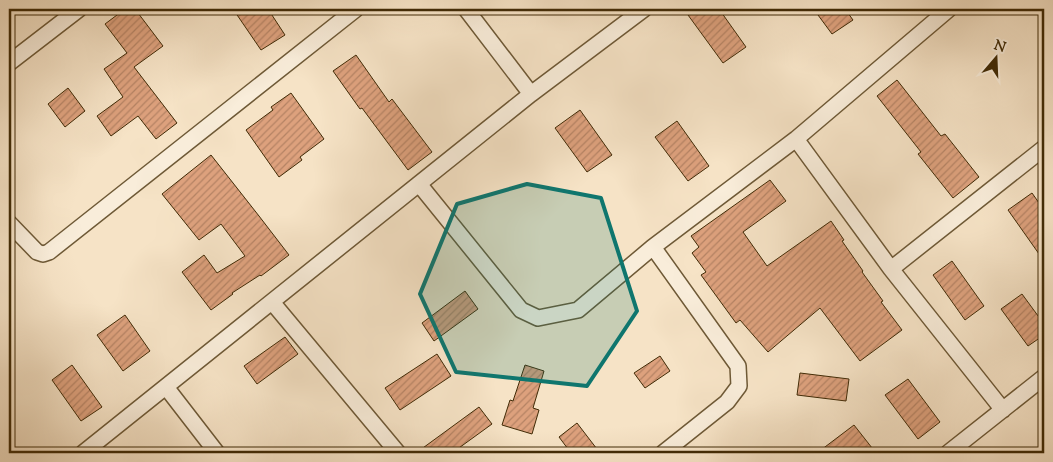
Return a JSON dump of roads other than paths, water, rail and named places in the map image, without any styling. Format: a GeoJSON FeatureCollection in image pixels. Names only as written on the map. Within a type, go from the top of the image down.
{"type":"FeatureCollection","features":[{"type":"Feature","properties":{"kind":"street"},"geometry":{"type":"LineString","coordinates":[[9,64],[79,9]]}},
{"type":"Feature","properties":{"kind":"street"},"geometry":{"type":"LineString","coordinates":[[9,223],[37,252],[43,254],[49,252],[356,9]]}},
{"type":"Feature","properties":{"kind":"street"},"geometry":{"type":"LineString","coordinates":[[466,9],[531,94]]}},
{"type":"Feature","properties":{"kind":"street"},"geometry":{"type":"LineString","coordinates":[[82,453],[531,94],[644,9]]}},
{"type":"Feature","properties":{"kind":"street"},"geometry":{"type":"LineString","coordinates":[[419,184],[521,310],[538,318],[578,310],[654,247],[796,139],[949,9]]}},
{"type":"Feature","properties":{"kind":"street"},"geometry":{"type":"LineString","coordinates":[[796,139],[892,269],[1003,410]]}},
{"type":"Feature","properties":{"kind":"street"},"geometry":{"type":"LineString","coordinates":[[892,269],[1044,148]]}},
{"type":"Feature","properties":{"kind":"street"},"geometry":{"type":"LineString","coordinates":[[654,247],[738,366],[739,386],[727,402],[663,453]]}},
{"type":"Feature","properties":{"kind":"street"},"geometry":{"type":"LineString","coordinates":[[272,302],[398,453]]}},
{"type":"Feature","properties":{"kind":"street"},"geometry":{"type":"LineString","coordinates":[[948,453],[1044,377]]}},
{"type":"Feature","properties":{"kind":"street"},"geometry":{"type":"LineString","coordinates":[[166,387],[217,453]]}}]}
